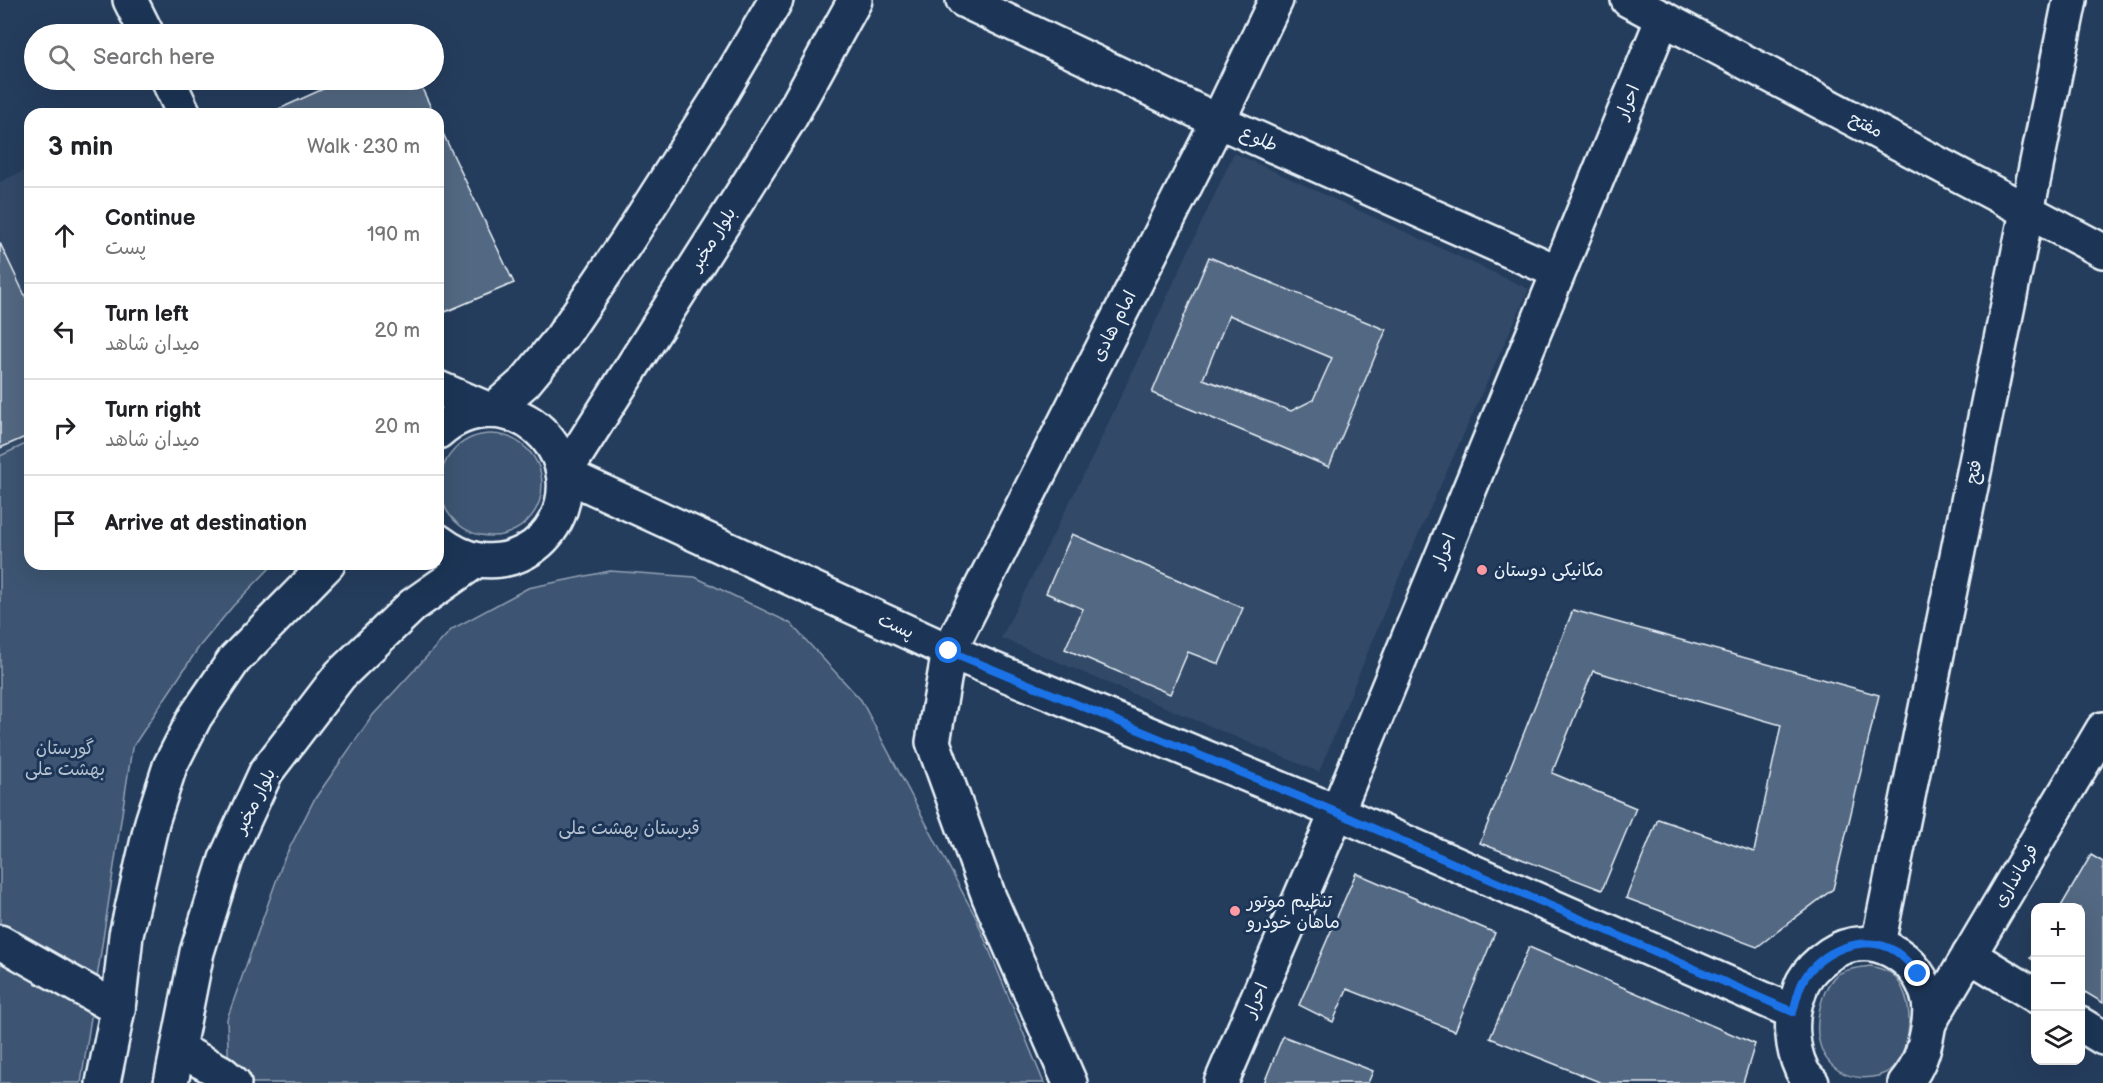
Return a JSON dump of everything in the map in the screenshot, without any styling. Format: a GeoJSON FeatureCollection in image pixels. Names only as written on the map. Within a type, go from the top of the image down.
{"type":"FeatureCollection","features":[{"type":"Feature","properties":{"kind":"street"},"geometry":{"type":"LineString","coordinates":[[130,0],[142,24]]}},
{"type":"Feature","properties":{"kind":"street"},"geometry":{"type":"LineString","coordinates":[[492,411],[525,382],[562,337],[689,145],[776,0]]}},
{"type":"Feature","properties":{"kind":"street","name":"بلوار مخبر"},"geometry":{"type":"LineString","coordinates":[[564,474],[790,118],[855,0]]}},
{"type":"Feature","properties":{"kind":"street","name":"طلوع"},"geometry":{"type":"LineString","coordinates":[[963,0],[1218,121],[1558,272]]}},
{"type":"Feature","properties":{"kind":"street","name":"امام هادی"},"geometry":{"type":"LineString","coordinates":[[1070,1083],[988,897],[933,742],[949,651],[1218,121],[1276,0]]}},
{"type":"Feature","properties":{"kind":"street","name":"مفتح"},"geometry":{"type":"LineString","coordinates":[[1628,0],[2103,251]]}},
{"type":"Feature","properties":{"kind":"street","name":"فتح"},"geometry":{"type":"LineString","coordinates":[[1878,944],[2070,0]]}},
{"type":"Feature","properties":{"kind":"street","name":"احرار"},"geometry":{"type":"LineString","coordinates":[[1221,1083],[1336,812],[1663,18]]}},
{"type":"Feature","properties":{"kind":"street"},"geometry":{"type":"LineString","coordinates":[[173,90],[181,108]]}},
{"type":"Feature","properties":{"kind":"street"},"geometry":{"type":"LineString","coordinates":[[444,391],[492,411]]}},
{"type":"Feature","properties":{"kind":"street"},"geometry":{"type":"LineString","coordinates":[[444,427],[470,413],[492,411],[509,413],[525,420],[539,429],[551,442],[564,474],[565,492],[554,525],[543,539],[512,558],[495,561],[477,560],[454,553],[444,546]]}},
{"type":"Feature","properties":{"kind":"street","name":"پست"},"geometry":{"type":"LineString","coordinates":[[564,474],[949,651],[1336,812],[1793,1012]]}},
{"type":"Feature","properties":{"kind":"street","name":"بلوار مخبر"},"geometry":{"type":"LineString","coordinates":[[171,1083],[197,952],[226,859],[266,772],[340,675],[414,605],[477,560]]}},
{"type":"Feature","properties":{"kind":"street"},"geometry":{"type":"LineString","coordinates":[[103,1083],[118,1009],[126,935],[152,822],[170,766],[195,717],[234,660],[322,570]]}},
{"type":"Feature","properties":{"kind":"street","name":"فرمانداری"},"geometry":{"type":"LineString","coordinates":[[1929,1023],[2103,729]]}},
{"type":"Feature","properties":{"kind":"street"},"geometry":{"type":"LineString","coordinates":[[0,942],[118,1009]]}},
{"type":"Feature","properties":{"kind":"street"},"geometry":{"type":"LineString","coordinates":[[1812,1083],[1801,1069],[1793,1038],[1793,1012],[1803,980],[1819,962],[1840,948],[1860,944],[1878,944],[1893,950],[1908,961],[1918,974],[1929,1003],[1929,1023],[1919,1062],[1905,1083]]}},
{"type":"Feature","properties":{"kind":"street"},"geometry":{"type":"LineString","coordinates":[[1969,955],[2031,993]]}},
{"type":"Feature","properties":{"kind":"street"},"geometry":{"type":"LineString","coordinates":[[2085,1027],[2103,1038]]}},
{"type":"Feature","properties":{"kind":"street"},"geometry":{"type":"LineString","coordinates":[[178,1049],[221,1072],[234,1083]]}},
{"type":"Feature","properties":{"kind":"shaded area"},"geometry":{"type":"Polygon","coordinates":[[[1234,153],[1529,289],[1391,595],[1319,772],[1001,638],[1093,456],[1234,153]]]}},
{"type":"Feature","properties":{"kind":"shaded area"},"geometry":{"type":"Polygon","coordinates":[[[24,171],[24,445],[0,456],[0,182],[24,171]]]}},
{"type":"Feature","properties":{"kind":"green space"},"geometry":{"type":"Polygon","coordinates":[[[491,434],[511,438],[527,449],[538,465],[541,475],[541,495],[538,505],[527,521],[511,532],[491,536],[471,532],[455,521],[444,505],[444,465],[455,449],[471,438],[491,434]]]}},
{"type":"Feature","properties":{"kind":"green space","name":"گورستان بهشت علی"},"geometry":{"type":"Polygon","coordinates":[[[24,445],[24,570],[268,570],[233,606],[199,647],[132,748],[81,1083],[0,1083],[0,456],[24,445]]]}},
{"type":"Feature","properties":{"kind":"green space","name":"قبرستان بهشت علی"},"geometry":{"type":"Polygon","coordinates":[[[610,571],[695,577],[790,623],[861,700],[976,918],[1044,1083],[225,1083],[229,1076],[227,1019],[284,859],[314,800],[373,715],[452,629],[528,588],[610,571]]]}},
{"type":"Feature","properties":{"kind":"green space"},"geometry":{"type":"Polygon","coordinates":[[[1871,966],[1892,974],[1900,984],[1905,995],[1909,1022],[1908,1036],[1898,1061],[1889,1071],[1866,1078],[1846,1074],[1830,1063],[1820,1046],[1818,1019],[1825,992],[1834,978],[1848,970],[1871,966]]]}},
{"type":"Feature","properties":{"kind":"building"},"geometry":{"type":"Polygon","coordinates":[[[321,90],[423,90],[431,108],[281,108],[321,90]]]}},
{"type":"Feature","properties":{"kind":"building"},"geometry":{"type":"Polygon","coordinates":[[[444,136],[514,283],[444,312],[444,136]]]}},
{"type":"Feature","properties":{"kind":"building"},"geometry":{"type":"Polygon","coordinates":[[[0,243],[24,294],[24,438],[0,448],[0,243]]]}},
{"type":"Feature","properties":{"kind":"building"},"geometry":{"type":"Polygon","coordinates":[[[1209,257],[1386,330],[1329,467],[1152,393],[1209,257]],[[1229,315],[1203,379],[1291,411],[1313,400],[1332,358],[1229,315]]]}},
{"type":"Feature","properties":{"kind":"building"},"geometry":{"type":"Polygon","coordinates":[[[1072,534],[1243,608],[1219,664],[1188,652],[1170,694],[1065,649],[1083,609],[1046,593],[1072,534]]]}},
{"type":"Feature","properties":{"kind":"building"},"geometry":{"type":"Polygon","coordinates":[[[1573,610],[1879,695],[1833,889],[1757,947],[1626,898],[1658,819],[1754,852],[1781,725],[1593,671],[1552,773],[1636,808],[1602,890],[1480,843],[1573,610]]]}},
{"type":"Feature","properties":{"kind":"building"},"geometry":{"type":"Polygon","coordinates":[[[2091,855],[2103,862],[2103,1003],[2085,992],[2085,903],[2063,903],[2091,855]]]}},
{"type":"Feature","properties":{"kind":"building"},"geometry":{"type":"Polygon","coordinates":[[[1356,873],[1495,933],[1455,1031],[1347,989],[1333,1022],[1299,1005],[1356,873]]]}},
{"type":"Feature","properties":{"kind":"building"},"geometry":{"type":"Polygon","coordinates":[[[1529,947],[1755,1044],[1743,1083],[1602,1083],[1490,1038],[1529,947]]]}},
{"type":"Feature","properties":{"kind":"building"},"geometry":{"type":"Polygon","coordinates":[[[1283,1036],[1373,1071],[1368,1083],[1264,1083],[1283,1036]]]}},
{"type":"Feature","properties":{"kind":"place","name":"مکانیکی دوستان"},"geometry":{"type":"Point","coordinates":[1482,570]}},
{"type":"Feature","properties":{"kind":"place","name":"تنظیم موتور ماهان خودرو"},"geometry":{"type":"Point","coordinates":[1235,911]}},
{"type":"Feature","properties":{"kind":"route"},"geometry":{"type":"LineString","coordinates":[[949,651],[1336,812],[1793,1012],[1803,980],[1819,962],[1840,948],[1860,944],[1878,944],[1893,950],[1908,961],[1918,974]]}}]}
